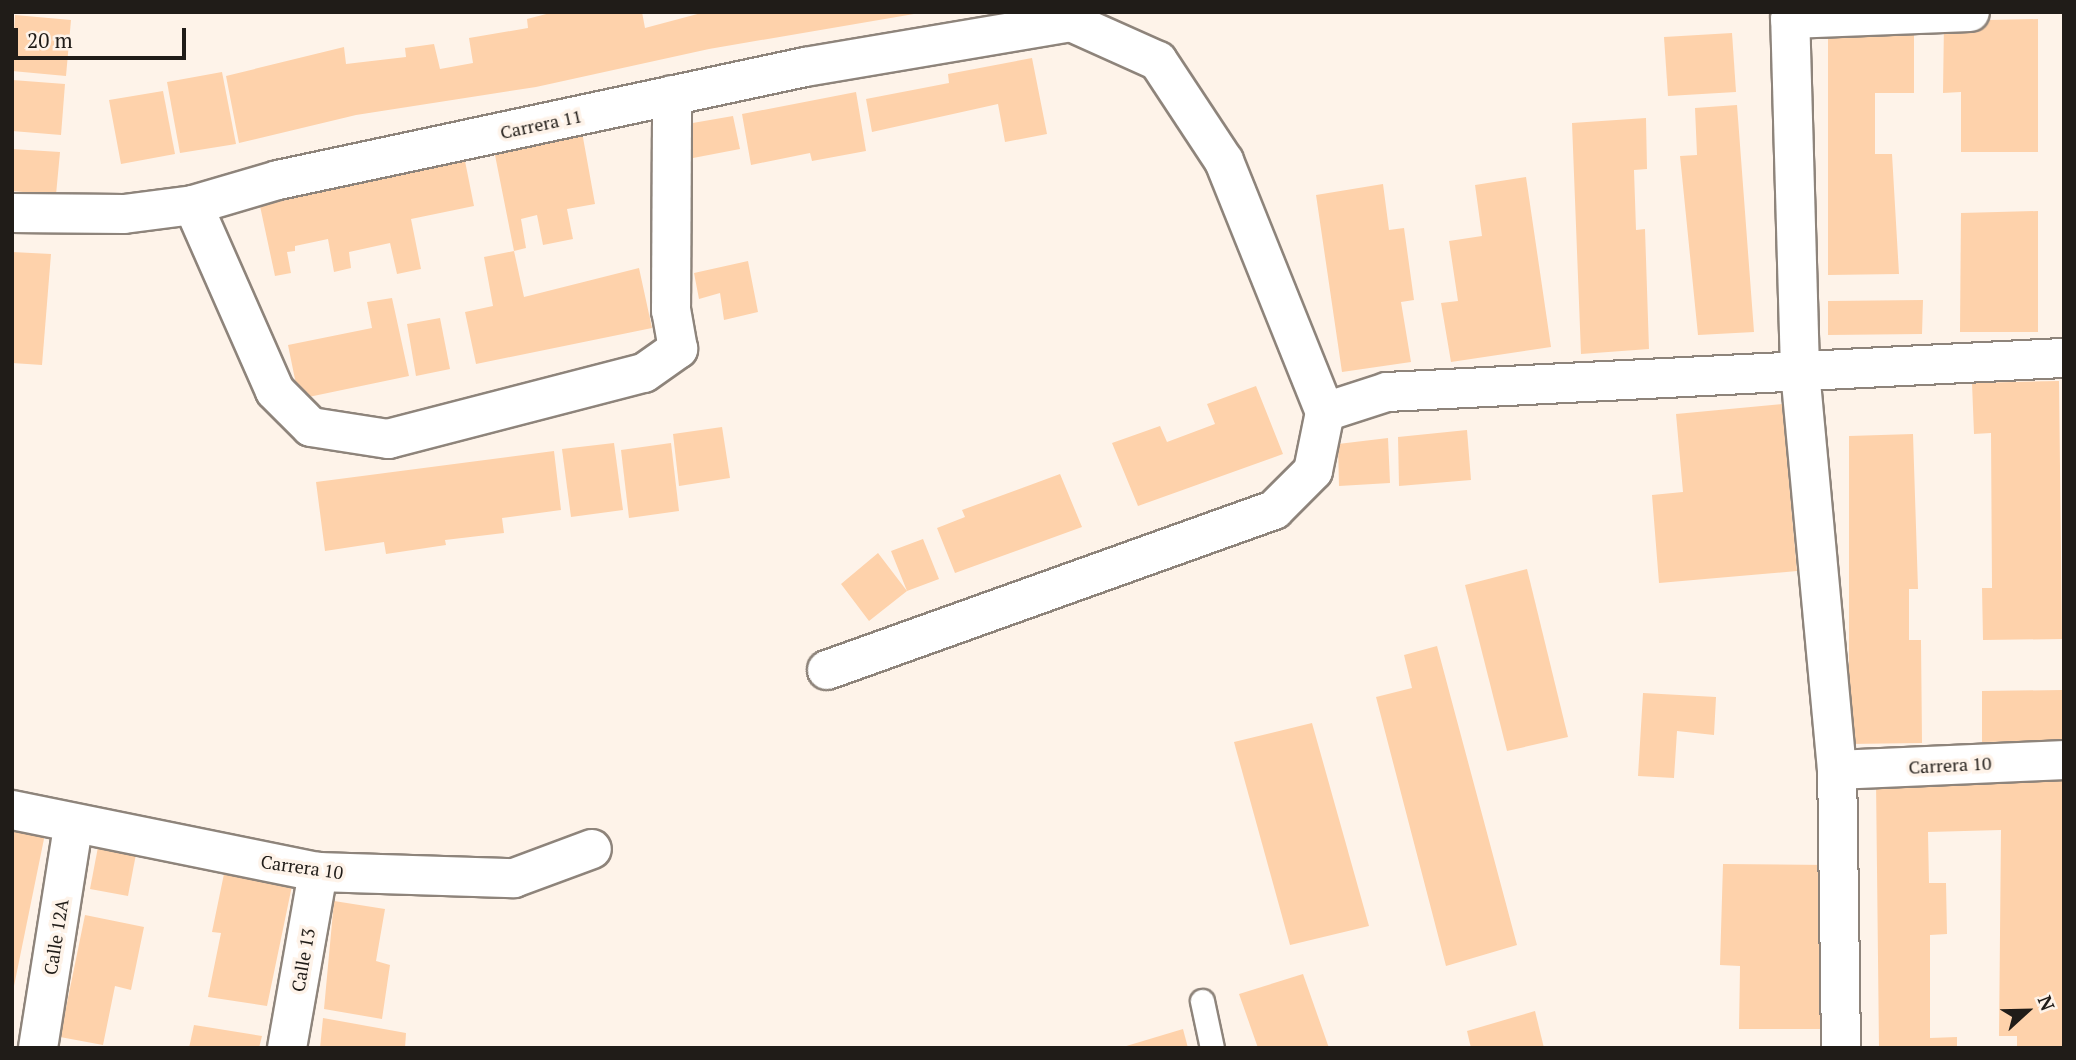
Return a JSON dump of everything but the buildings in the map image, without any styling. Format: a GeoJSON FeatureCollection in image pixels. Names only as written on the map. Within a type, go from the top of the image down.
{"type":"FeatureCollection","features":[{"type":"Feature","properties":{"kind":"street"},"geometry":{"type":"LineString","coordinates":[[1841,1048],[1837,770],[1800,370],[1790,19],[1970,12]]}},
{"type":"Feature","properties":{"kind":"street","name":"Carrera 11"},"geometry":{"type":"LineString","coordinates":[[12,213],[124,214],[192,205],[278,180],[805,67],[1071,22],[1158,61],[1224,161],[1325,412]]}},
{"type":"Feature","properties":{"kind":"street"},"geometry":{"type":"LineString","coordinates":[[192,205],[275,391],[311,427],[387,439],[644,373],[678,349],[671,311],[672,96]]}},
{"type":"Feature","properties":{"kind":"street"},"geometry":{"type":"LineString","coordinates":[[827,670],[1275,510],[1312,471],[1325,412],[1387,392],[2064,358]]}},
{"type":"Feature","properties":{"kind":"street","name":"Carrera 10"},"geometry":{"type":"LineString","coordinates":[[1837,770],[2064,760]]}},
{"type":"Feature","properties":{"kind":"street","name":"Carrera 10"},"geometry":{"type":"LineString","coordinates":[[12,810],[74,826],[318,872],[514,878],[592,849]]}},
{"type":"Feature","properties":{"kind":"street","name":"Calle 12A"},"geometry":{"type":"LineString","coordinates":[[37,1048],[74,826]]}},
{"type":"Feature","properties":{"kind":"street","name":"Calle 13"},"geometry":{"type":"LineString","coordinates":[[288,1048],[318,872]]}},
{"type":"Feature","properties":{"kind":"lane"},"geometry":{"type":"LineString","coordinates":[[1202,1001],[1212,1048]]}}]}
